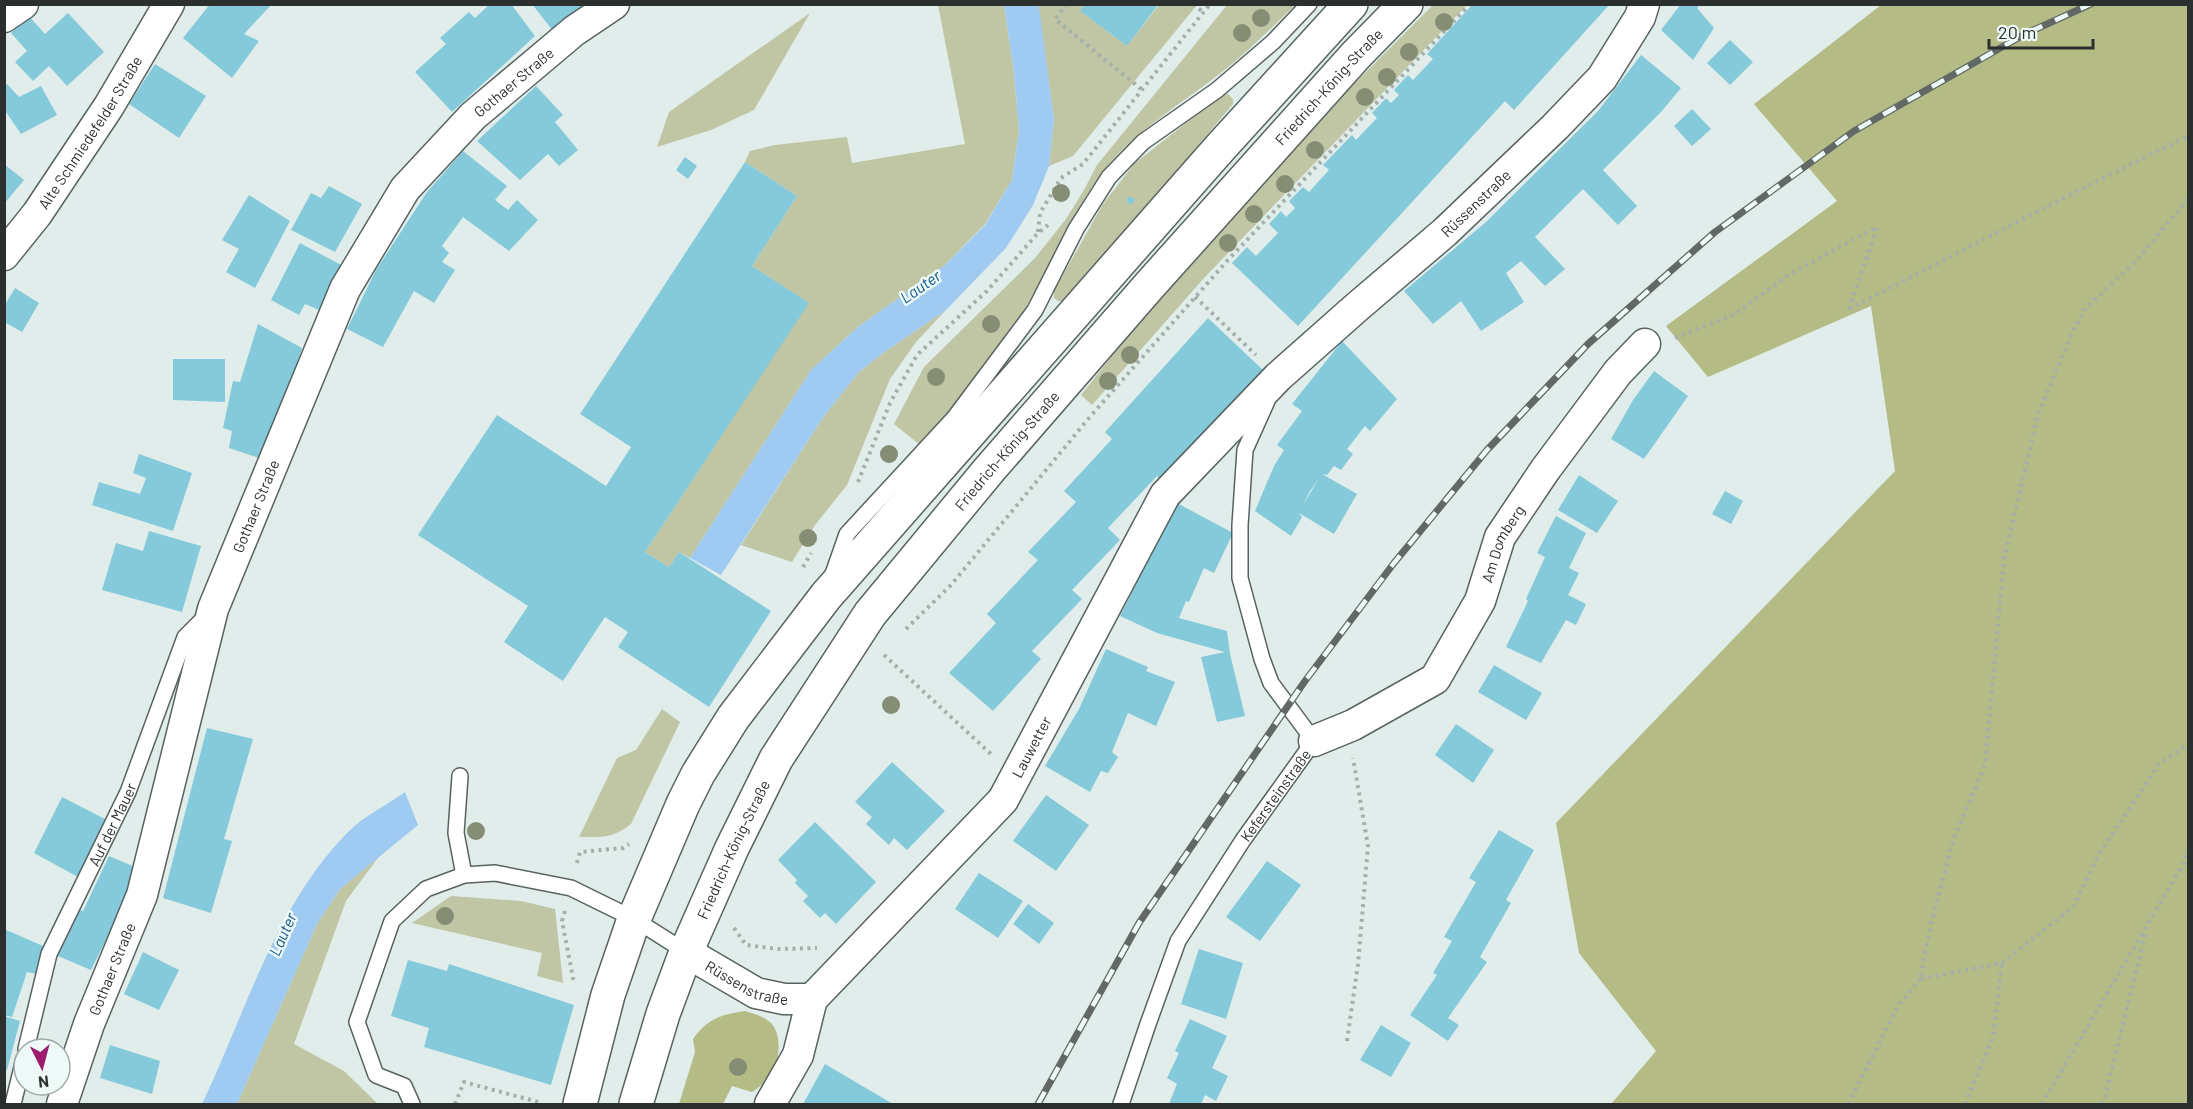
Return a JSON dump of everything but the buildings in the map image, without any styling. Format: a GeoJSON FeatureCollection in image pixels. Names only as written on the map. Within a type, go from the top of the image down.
{"type":"FeatureCollection","features":[{"type":"Feature","properties":{"kind":"main road"},"geometry":{"type":"LineString","coordinates":[[580,1104],[608,995],[634,920],[698,774],[733,718],[826,596],[1218,149],[1350,4]]}},
{"type":"Feature","properties":{"kind":"main road","name":"Friedrich-König-Straße"},"geometry":{"type":"LineString","coordinates":[[636,1104],[663,1014],[686,952],[732,848],[776,759],[870,614],[989,470],[1133,304],[1356,55],[1406,4]]}},
{"type":"Feature","properties":{"kind":"street"},"geometry":{"type":"LineString","coordinates":[[4,17],[23,4]]}},
{"type":"Feature","properties":{"kind":"street","name":"Alte Schmiedefelder Straße"},"geometry":{"type":"LineString","coordinates":[[4,255],[38,213],[109,106],[169,4]]}},
{"type":"Feature","properties":{"kind":"street","name":"Gothaer Straße"},"geometry":{"type":"LineString","coordinates":[[62,1104],[89,1024],[142,895],[213,609],[345,290],[405,189],[473,116],[574,31],[614,4]]}},
{"type":"Feature","properties":{"kind":"street","name":"Rüssenstraße"},"geometry":{"type":"LineString","coordinates":[[1278,377],[1445,232],[1555,127],[1602,78],[1640,17],[1644,4]]}},
{"type":"Feature","properties":{"kind":"street","name":"Am Domberg"},"geometry":{"type":"LineString","coordinates":[[1314,741],[1353,725],[1435,679],[1480,601],[1500,537],[1545,470],[1618,372],[1645,344]]}},
{"type":"Feature","properties":{"kind":"street","name":"Lauwetter"},"geometry":{"type":"LineString","coordinates":[[770,1104],[798,1055],[812,999],[1003,800],[1165,495],[1278,377]]}},
{"type":"Feature","properties":{"kind":"street","name":"Rüssenstraße"},"geometry":{"type":"LineString","coordinates":[[686,952],[756,993],[784,999],[812,999]]}},
{"type":"Feature","properties":{"kind":"lane"},"geometry":{"type":"LineString","coordinates":[[826,596],[847,534],[955,417],[1029,318],[1076,229],[1109,177],[1143,142],[1217,90],[1273,42],[1310,4]]}},
{"type":"Feature","properties":{"kind":"lane","name":"Kefersteinstraße"},"geometry":{"type":"LineString","coordinates":[[1121,1104],[1178,941],[1243,840],[1314,741],[1270,683],[1240,578],[1240,525],[1245,450],[1278,377]]}},
{"type":"Feature","properties":{"kind":"lane","name":"Auf der Mauer"},"geometry":{"type":"LineString","coordinates":[[29,1037],[49,954],[128,792],[185,637],[213,609]]}},
{"type":"Feature","properties":{"kind":"lane"},"geometry":{"type":"LineString","coordinates":[[460,776],[456,833],[464,875]]}},
{"type":"Feature","properties":{"kind":"lane"},"geometry":{"type":"LineString","coordinates":[[412,1104],[404,1086],[376,1075],[357,1022],[392,921],[426,889],[464,875],[495,873],[571,888],[634,920],[686,952]]}},
{"type":"Feature","properties":{"kind":"path"},"geometry":{"type":"LineString","coordinates":[[1067,4],[1055,19],[1142,89]]}},
{"type":"Feature","properties":{"kind":"path"},"geometry":{"type":"LineString","coordinates":[[1192,4],[1203,12]]}},
{"type":"Feature","properties":{"kind":"path"},"geometry":{"type":"LineString","coordinates":[[869,454],[890,403],[917,355],[987,291],[1038,233],[1040,213],[1061,178],[1083,164],[1210,4]]}},
{"type":"Feature","properties":{"kind":"path"},"geometry":{"type":"LineString","coordinates":[[902,633],[951,585],[1089,418],[1235,252],[1470,4]]}},
{"type":"Feature","properties":{"kind":"path"},"geometry":{"type":"LineString","coordinates":[[1645,344],[1681,337],[1735,314],[1790,274],[1877,227],[1849,309],[2188,136]]}},
{"type":"Feature","properties":{"kind":"path"},"geometry":{"type":"LineString","coordinates":[[1848,1104],[1898,1006],[1920,979],[1931,923],[1954,838],[1985,765],[2004,559],[2038,414],[2085,309],[2137,260],[2188,199]]}},
{"type":"Feature","properties":{"kind":"path"},"geometry":{"type":"LineString","coordinates":[[1195,297],[1278,377]]}},
{"type":"Feature","properties":{"kind":"path"},"geometry":{"type":"LineString","coordinates":[[876,664],[888,648]]}},
{"type":"Feature","properties":{"kind":"path"},"geometry":{"type":"LineString","coordinates":[[883,655],[1016,777]]}},
{"type":"Feature","properties":{"kind":"path"},"geometry":{"type":"LineString","coordinates":[[1347,1041],[1358,964],[1368,846],[1358,778],[1351,750],[1353,725]]}},
{"type":"Feature","properties":{"kind":"path"},"geometry":{"type":"LineString","coordinates":[[1920,979],[2002,963],[2073,907],[2099,854],[2159,764],[2188,744]]}},
{"type":"Feature","properties":{"kind":"path"},"geometry":{"type":"LineString","coordinates":[[2042,1104],[2146,930],[2185,861],[2188,850]]}},
{"type":"Feature","properties":{"kind":"path"},"geometry":{"type":"LineString","coordinates":[[735,917],[734,929],[746,945],[778,949],[863,946]]}},
{"type":"Feature","properties":{"kind":"path"},"geometry":{"type":"LineString","coordinates":[[2101,1104],[2105,1097],[2146,930]]}},
{"type":"Feature","properties":{"kind":"path"},"geometry":{"type":"LineString","coordinates":[[1965,1104],[1993,1037],[2002,963]]}},
{"type":"Feature","properties":{"kind":"path"},"geometry":{"type":"LineString","coordinates":[[455,1104],[464,1082],[542,1104]]}},
{"type":"Feature","properties":{"kind":"green space"},"geometry":{"type":"Polygon","coordinates":[[[938,5],[1004,5],[1014,72],[1019,131],[1012,180],[985,224],[945,265],[858,327],[811,370],[690,558],[679,552],[669,567],[645,552],[808,303],[752,266],[797,196],[745,162],[750,151],[775,145],[847,137],[852,163],[965,144],[938,5]]]}},
{"type":"Feature","properties":{"kind":"green space"},"geometry":{"type":"Polygon","coordinates":[[[1038,5],[1085,5],[1080,11],[1127,46],[1159,5],[1197,5],[1073,156],[1049,166],[1054,120],[1038,5]]]}},
{"type":"Feature","properties":{"kind":"green space"},"geometry":{"type":"Polygon","coordinates":[[[1227,5],[1295,5],[1232,64],[1156,121],[1111,162],[1079,209],[1027,305],[1004,342],[950,414],[920,445],[894,424],[924,367],[1035,258],[1066,219],[1097,165],[1227,5]]]}},
{"type":"Feature","properties":{"kind":"green space"},"geometry":{"type":"Polygon","coordinates":[[[1433,5],[1467,5],[1205,277],[1092,405],[1081,395],[1142,318],[1323,115],[1433,5]]]}},
{"type":"Feature","properties":{"kind":"green space"},"geometry":{"type":"Polygon","coordinates":[[[1881,5],[2188,5],[2188,1104],[1611,1104],[1656,1051],[1579,953],[1556,823],[1895,471],[1871,306],[1708,377],[1666,326],[1837,201],[1754,104],[1881,5]]]}},
{"type":"Feature","properties":{"kind":"green space"},"geometry":{"type":"Polygon","coordinates":[[[810,13],[754,110],[711,130],[657,147],[669,112],[810,13]]]}},
{"type":"Feature","properties":{"kind":"green space"},"geometry":{"type":"Polygon","coordinates":[[[1228,94],[1233,99],[1233,104],[1067,301],[1058,301],[1054,298],[1054,291],[1103,204],[1134,164],[1220,96],[1228,94]]]}},
{"type":"Feature","properties":{"kind":"green space"},"geometry":{"type":"Polygon","coordinates":[[[946,310],[916,342],[890,379],[847,485],[815,525],[792,562],[741,545],[824,416],[859,372],[946,310]]]}},
{"type":"Feature","properties":{"kind":"green space"},"geometry":{"type":"Polygon","coordinates":[[[662,709],[680,722],[631,824],[612,835],[579,837],[617,758],[636,750],[662,709]]]}},
{"type":"Feature","properties":{"kind":"green space"},"geometry":{"type":"Polygon","coordinates":[[[380,855],[346,901],[294,1044],[344,1071],[378,1104],[237,1104],[318,922],[340,889],[380,855]]]}},
{"type":"Feature","properties":{"kind":"green space"},"geometry":{"type":"Polygon","coordinates":[[[451,896],[521,901],[555,909],[563,983],[537,976],[542,953],[412,923],[451,896]]]}},
{"type":"Feature","properties":{"kind":"green space"},"geometry":{"type":"Polygon","coordinates":[[[745,1011],[771,1023],[778,1036],[777,1060],[771,1074],[752,1092],[732,1086],[723,1104],[679,1104],[695,1052],[693,1039],[710,1022],[729,1014],[745,1011]]]}},
{"type":"Feature","properties":{"kind":"water","name":"Lauter"},"geometry":{"type":"Polygon","coordinates":[[[1004,5],[1038,5],[1040,14],[1054,120],[1049,166],[1033,205],[1006,248],[946,310],[859,372],[824,416],[721,575],[690,558],[811,370],[858,327],[945,265],[985,225],[1012,180],[1019,131],[1014,72],[1004,5]]]}},
{"type":"Feature","properties":{"kind":"water","name":"Lauter"},"geometry":{"type":"Polygon","coordinates":[[[405,792],[418,825],[340,889],[318,922],[237,1104],[202,1104],[264,961],[301,893],[323,861],[354,826],[405,792]]]}},
{"type":"Feature","properties":{"kind":"railway"},"geometry":{"type":"LineString","coordinates":[[1038,1104],[1139,923],[1305,681],[1394,563],[1487,450],[1588,344],[1715,232],[1854,131],[2025,34],[2091,4]]}}]}
